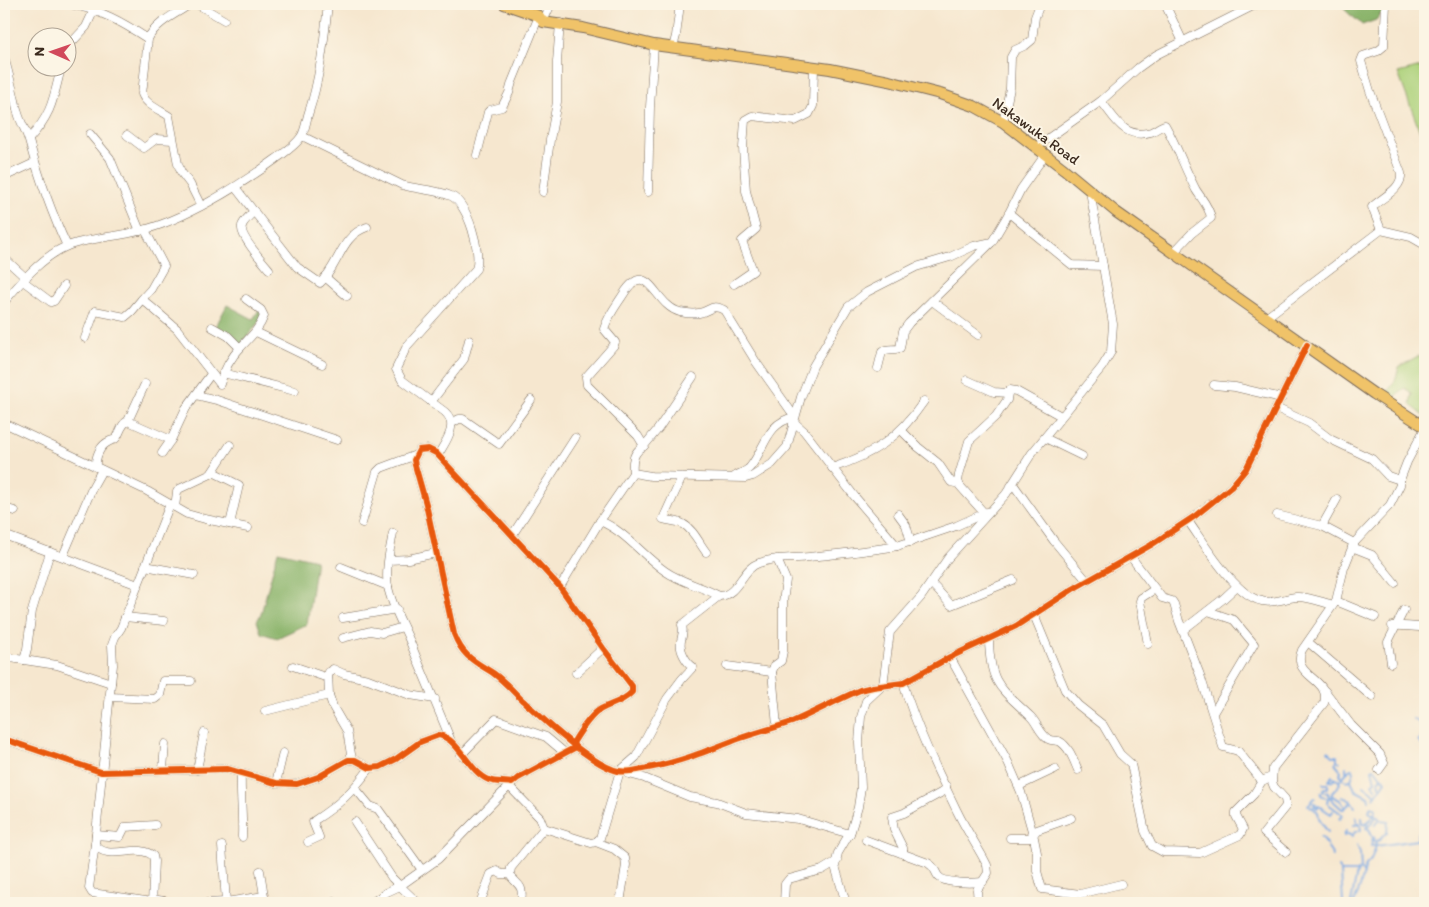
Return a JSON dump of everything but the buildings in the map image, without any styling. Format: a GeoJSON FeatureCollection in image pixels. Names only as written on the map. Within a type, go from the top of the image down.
{"type":"FeatureCollection","features":[{"type":"Feature","properties":{"kind":"main road","name":"Nakawuka Road"},"geometry":{"type":"LineString","coordinates":[[504,4],[541,19],[654,45],[814,67],[889,81],[940,94],[974,106],[1003,122],[1116,212],[1425,428]]}},
{"type":"Feature","properties":{"kind":"street"},"geometry":{"type":"LineString","coordinates":[[70,4],[94,10],[118,20],[148,39]]}},
{"type":"Feature","properties":{"kind":"street"},"geometry":{"type":"LineString","coordinates":[[191,4],[156,27],[151,33],[148,39],[143,96],[151,105],[169,116],[178,164],[201,206]]}},
{"type":"Feature","properties":{"kind":"street"},"geometry":{"type":"LineString","coordinates":[[197,4],[224,20]]}},
{"type":"Feature","properties":{"kind":"street"},"geometry":{"type":"LineString","coordinates":[[4,302],[36,266],[67,246],[143,230],[201,206],[234,187],[286,151],[302,136],[311,107],[318,78],[328,4]]}},
{"type":"Feature","properties":{"kind":"street"},"geometry":{"type":"LineString","coordinates":[[477,155],[488,112],[502,107],[506,101],[512,82],[541,19],[551,4]]}},
{"type":"Feature","properties":{"kind":"street"},"geometry":{"type":"LineString","coordinates":[[673,47],[680,4]]}},
{"type":"Feature","properties":{"kind":"street"},"geometry":{"type":"LineString","coordinates":[[1003,122],[1010,88],[1011,57],[1015,50],[1032,40],[1035,17],[1040,4]]}},
{"type":"Feature","properties":{"kind":"street"},"geometry":{"type":"LineString","coordinates":[[1165,4],[1183,42]]}},
{"type":"Feature","properties":{"kind":"street"},"geometry":{"type":"LineString","coordinates":[[1036,147],[1101,100],[1156,55],[1254,4]]}},
{"type":"Feature","properties":{"kind":"street"},"geometry":{"type":"LineString","coordinates":[[1381,230],[1372,207],[1395,189],[1402,178],[1361,61],[1363,56],[1378,51],[1384,46],[1386,4]]}},
{"type":"Feature","properties":{"kind":"street"},"geometry":{"type":"LineString","coordinates":[[78,35],[86,26],[94,10]]}},
{"type":"Feature","properties":{"kind":"street"},"geometry":{"type":"LineString","coordinates":[[543,192],[557,102],[557,62],[560,23]]}},
{"type":"Feature","properties":{"kind":"street"},"geometry":{"type":"LineString","coordinates":[[648,192],[650,106],[654,45]]}},
{"type":"Feature","properties":{"kind":"street"},"geometry":{"type":"LineString","coordinates":[[4,57],[19,117],[53,216],[67,246]]}},
{"type":"Feature","properties":{"kind":"street"},"geometry":{"type":"LineString","coordinates":[[734,284],[753,271],[742,241],[756,229],[746,191],[743,148],[745,120],[752,116],[795,122],[810,114],[813,106],[814,67]]}},
{"type":"Feature","properties":{"kind":"street"},"geometry":{"type":"LineString","coordinates":[[28,139],[39,128],[51,109],[59,78]]}},
{"type":"Feature","properties":{"kind":"street"},"geometry":{"type":"LineString","coordinates":[[1101,100],[1123,128],[1131,133],[1152,132],[1165,125],[1210,213],[1211,218],[1192,233],[1174,252]]}},
{"type":"Feature","properties":{"kind":"street"},"geometry":{"type":"LineString","coordinates":[[85,338],[95,311],[125,317],[151,289],[164,266],[143,230],[110,158],[90,134]]}},
{"type":"Feature","properties":{"kind":"street"},"geometry":{"type":"LineString","coordinates":[[127,135],[144,148],[156,139],[172,140]]}},
{"type":"Feature","properties":{"kind":"street"},"geometry":{"type":"LineString","coordinates":[[302,136],[402,185],[410,188],[429,189],[452,196],[460,202],[463,208],[477,247],[476,269],[407,346],[396,369],[402,380],[448,415],[452,423],[451,430],[438,455]]}},
{"type":"Feature","properties":{"kind":"street"},"geometry":{"type":"LineString","coordinates":[[878,368],[882,352],[887,349],[896,350],[900,348],[903,331],[909,323],[992,242],[1021,189],[1045,155]]}},
{"type":"Feature","properties":{"kind":"street"},"geometry":{"type":"LineString","coordinates":[[4,176],[34,162]]}},
{"type":"Feature","properties":{"kind":"street"},"geometry":{"type":"LineString","coordinates":[[234,187],[297,267],[320,283],[346,242],[357,231],[367,227]]}},
{"type":"Feature","properties":{"kind":"street"},"geometry":{"type":"LineString","coordinates":[[846,903],[837,878],[835,866],[838,853],[850,834],[858,807],[861,787],[859,742],[863,709],[866,702],[883,685],[890,632],[940,569],[966,541],[987,512],[1006,494],[1032,453],[1102,367],[1111,352],[1113,324],[1090,191]]}},
{"type":"Feature","properties":{"kind":"street"},"geometry":{"type":"LineString","coordinates":[[254,211],[242,226],[242,230],[252,249],[269,269]]}},
{"type":"Feature","properties":{"kind":"street"},"geometry":{"type":"LineString","coordinates":[[1009,213],[1072,265],[1103,266]]}},
{"type":"Feature","properties":{"kind":"street"},"geometry":{"type":"LineString","coordinates":[[1267,317],[1381,230],[1400,234],[1425,245]]}},
{"type":"Feature","properties":{"kind":"street"},"geometry":{"type":"LineString","coordinates":[[633,473],[651,476],[746,478],[777,460],[787,447],[813,366],[842,315],[858,298],[916,267],[950,257],[974,246],[992,242]]}},
{"type":"Feature","properties":{"kind":"street"},"geometry":{"type":"LineString","coordinates":[[4,258],[25,280],[51,302],[54,301],[64,286]]}},
{"type":"Feature","properties":{"kind":"street"},"geometry":{"type":"LineString","coordinates":[[325,277],[347,296]]}},
{"type":"Feature","properties":{"kind":"street"},"geometry":{"type":"LineString","coordinates":[[644,446],[638,436],[587,385],[586,381],[586,376],[614,345],[615,342],[604,329],[606,321],[628,287],[636,279],[646,282],[668,305],[677,311],[700,313],[709,308],[718,307],[724,310],[795,423],[804,431],[897,546]]}},
{"type":"Feature","properties":{"kind":"street"},"geometry":{"type":"LineString","coordinates":[[217,400],[223,373],[231,359],[256,332],[263,319],[263,313],[246,299]]}},
{"type":"Feature","properties":{"kind":"street"},"geometry":{"type":"LineString","coordinates":[[142,300],[177,329],[220,384]]}},
{"type":"Feature","properties":{"kind":"street"},"geometry":{"type":"LineString","coordinates":[[932,301],[978,335]]}},
{"type":"Feature","properties":{"kind":"street"},"geometry":{"type":"LineString","coordinates":[[212,327],[228,336],[240,348]]}},
{"type":"Feature","properties":{"kind":"street"},"geometry":{"type":"LineString","coordinates":[[256,332],[322,364]]}},
{"type":"Feature","properties":{"kind":"street"},"geometry":{"type":"LineString","coordinates":[[431,402],[461,364],[470,340]]}},
{"type":"Feature","properties":{"kind":"street"},"geometry":{"type":"LineString","coordinates":[[620,771],[637,771],[686,760],[809,714],[860,690],[903,683],[950,657],[989,640],[1131,557],[1188,521],[1237,482],[1251,460],[1306,346]]}},
{"type":"Feature","properties":{"kind":"street"},"geometry":{"type":"LineString","coordinates":[[223,373],[295,391]]}},
{"type":"Feature","properties":{"kind":"street"},"geometry":{"type":"LineString","coordinates":[[162,453],[178,422],[211,374]]}},
{"type":"Feature","properties":{"kind":"street"},"geometry":{"type":"LineString","coordinates":[[560,587],[600,521],[633,473],[632,462],[637,450],[644,446],[658,429],[693,377]]}},
{"type":"Feature","properties":{"kind":"street"},"geometry":{"type":"LineString","coordinates":[[967,380],[994,392],[1008,393],[1010,390],[1016,391],[1061,416]]}},
{"type":"Feature","properties":{"kind":"street"},"geometry":{"type":"LineString","coordinates":[[63,556],[99,469],[96,460],[100,450],[110,441],[116,439],[124,423],[128,421],[145,384]]}},
{"type":"Feature","properties":{"kind":"street"},"geometry":{"type":"LineString","coordinates":[[1214,385],[1235,386],[1282,398]]}},
{"type":"Feature","properties":{"kind":"street"},"geometry":{"type":"LineString","coordinates":[[959,484],[959,475],[969,441],[996,416],[1007,400],[1008,393]]}},
{"type":"Feature","properties":{"kind":"street"},"geometry":{"type":"LineString","coordinates":[[196,395],[217,400],[337,440]]}},
{"type":"Feature","properties":{"kind":"street"},"geometry":{"type":"LineString","coordinates":[[452,423],[463,419],[499,444],[531,400]]}},
{"type":"Feature","properties":{"kind":"street"},"geometry":{"type":"LineString","coordinates":[[832,468],[880,447],[901,430],[924,400]]}},
{"type":"Feature","properties":{"kind":"street"},"geometry":{"type":"LineString","coordinates":[[1276,408],[1309,423],[1330,439],[1372,459],[1388,476],[1400,480]]}},
{"type":"Feature","properties":{"kind":"street"},"geometry":{"type":"LineString","coordinates":[[734,477],[752,466],[767,437],[774,428],[786,418],[794,421]]}},
{"type":"Feature","properties":{"kind":"street"},"geometry":{"type":"LineString","coordinates":[[128,421],[170,440]]}},
{"type":"Feature","properties":{"kind":"street"},"geometry":{"type":"LineString","coordinates":[[4,424],[194,516],[248,528]]}},
{"type":"Feature","properties":{"kind":"street"},"geometry":{"type":"LineString","coordinates":[[4,424],[20,434]]}},
{"type":"Feature","properties":{"kind":"street"},"geometry":{"type":"LineString","coordinates":[[1380,770],[1384,763],[1380,754],[1352,725],[1299,662],[1302,650],[1334,603],[1353,545],[1390,505],[1416,443],[1425,428]]}},
{"type":"Feature","properties":{"kind":"street"},"geometry":{"type":"LineString","coordinates":[[901,430],[938,463],[951,482],[959,484],[987,512]]}},
{"type":"Feature","properties":{"kind":"street"},"geometry":{"type":"LineString","coordinates":[[512,534],[575,438]]}},
{"type":"Feature","properties":{"kind":"street"},"geometry":{"type":"LineString","coordinates":[[1044,438],[1082,456]]}},
{"type":"Feature","properties":{"kind":"street"},"geometry":{"type":"LineString","coordinates":[[199,903],[152,902],[92,893],[89,888],[96,840],[113,664],[112,645],[138,585],[144,566],[172,506],[176,492],[211,474],[230,445]]}},
{"type":"Feature","properties":{"kind":"street"},"geometry":{"type":"LineString","coordinates":[[372,903],[438,859],[510,784],[565,753],[575,745],[584,726],[600,710],[617,703],[632,692],[632,686],[560,587],[438,455],[423,449],[416,452],[414,460],[426,504],[454,634],[460,648],[472,661],[494,674],[575,745],[595,760],[612,769],[644,778],[690,797],[717,802],[746,812],[798,819],[850,834]]}},
{"type":"Feature","properties":{"kind":"street"},"geometry":{"type":"LineString","coordinates":[[362,523],[377,472],[381,468],[416,455]]}},
{"type":"Feature","properties":{"kind":"street"},"geometry":{"type":"LineString","coordinates":[[213,472],[239,485],[230,524]]}},
{"type":"Feature","properties":{"kind":"street"},"geometry":{"type":"LineString","coordinates":[[682,477],[663,519],[682,523],[706,552]]}},
{"type":"Feature","properties":{"kind":"street"},"geometry":{"type":"LineString","coordinates":[[1013,484],[1059,547],[1087,581]]}},
{"type":"Feature","properties":{"kind":"street"},"geometry":{"type":"LineString","coordinates":[[1322,526],[1338,499]]}},
{"type":"Feature","properties":{"kind":"street"},"geometry":{"type":"LineString","coordinates":[[4,508],[16,511]]}},
{"type":"Feature","properties":{"kind":"street"},"geometry":{"type":"LineString","coordinates":[[596,842],[600,838],[620,771],[636,757],[668,698],[693,667],[688,663],[680,644],[684,631],[683,624],[700,612],[703,607],[719,596],[728,594],[753,566],[777,559],[821,556],[897,546],[987,512]]}},
{"type":"Feature","properties":{"kind":"street"},"geometry":{"type":"LineString","coordinates":[[898,514],[906,526],[911,542]]}},
{"type":"Feature","properties":{"kind":"street"},"geometry":{"type":"LineString","coordinates":[[1277,515],[1322,526],[1372,555],[1395,583]]}},
{"type":"Feature","properties":{"kind":"street"},"geometry":{"type":"LineString","coordinates":[[600,521],[609,525],[668,573],[719,596]]}},
{"type":"Feature","properties":{"kind":"street"},"geometry":{"type":"LineString","coordinates":[[1188,521],[1237,586],[1246,594],[1261,601],[1271,602],[1300,597],[1334,603],[1375,617]]}},
{"type":"Feature","properties":{"kind":"street"},"geometry":{"type":"LineString","coordinates":[[393,533],[388,586],[403,627],[435,699],[451,741],[473,768],[489,780],[510,784],[540,818],[544,828],[586,842],[596,842],[614,849],[625,858],[626,865],[620,903]]}},
{"type":"Feature","properties":{"kind":"street"},"geometry":{"type":"LineString","coordinates":[[4,535],[138,585]]}},
{"type":"Feature","properties":{"kind":"street"},"geometry":{"type":"LineString","coordinates":[[24,660],[32,611],[50,552]]}},
{"type":"Feature","properties":{"kind":"street"},"geometry":{"type":"LineString","coordinates":[[389,560],[436,553]]}},
{"type":"Feature","properties":{"kind":"street"},"geometry":{"type":"LineString","coordinates":[[1131,557],[1162,598],[1172,601],[1174,604],[1224,747],[1238,751],[1262,781]]}},
{"type":"Feature","properties":{"kind":"street"},"geometry":{"type":"LineString","coordinates":[[777,559],[786,580],[783,602],[783,651],[781,661],[774,666],[772,672],[778,726]]}},
{"type":"Feature","properties":{"kind":"street"},"geometry":{"type":"LineString","coordinates":[[144,566],[194,575]]}},
{"type":"Feature","properties":{"kind":"street"},"geometry":{"type":"LineString","coordinates":[[341,567],[388,586]]}},
{"type":"Feature","properties":{"kind":"street"},"geometry":{"type":"LineString","coordinates":[[930,583],[951,605],[1014,580]]}},
{"type":"Feature","properties":{"kind":"street"},"geometry":{"type":"LineString","coordinates":[[1182,630],[1237,586]]}},
{"type":"Feature","properties":{"kind":"street"},"geometry":{"type":"LineString","coordinates":[[1148,644],[1140,601],[1141,598],[1155,589]]}},
{"type":"Feature","properties":{"kind":"street"},"geometry":{"type":"LineString","coordinates":[[344,618],[396,609]]}},
{"type":"Feature","properties":{"kind":"street"},"geometry":{"type":"LineString","coordinates":[[1391,663],[1388,642],[1404,610]]}},
{"type":"Feature","properties":{"kind":"street"},"geometry":{"type":"LineString","coordinates":[[1208,611],[1234,620],[1254,644],[1213,713]]}},
{"type":"Feature","properties":{"kind":"street"},"geometry":{"type":"LineString","coordinates":[[1034,615],[1065,690],[1078,705],[1103,725],[1120,754],[1131,764],[1145,831],[1156,849],[1163,852],[1200,853],[1240,835],[1243,829],[1236,816],[1236,812],[1254,794],[1262,781],[1271,777]]}},
{"type":"Feature","properties":{"kind":"street"},"geometry":{"type":"LineString","coordinates":[[125,617],[164,621]]}},
{"type":"Feature","properties":{"kind":"street"},"geometry":{"type":"LineString","coordinates":[[1389,626],[1420,627],[1425,631]]}},
{"type":"Feature","properties":{"kind":"street"},"geometry":{"type":"LineString","coordinates":[[343,638],[370,632],[382,633],[403,627]]}},
{"type":"Feature","properties":{"kind":"street"},"geometry":{"type":"LineString","coordinates":[[989,640],[990,666],[999,686],[1019,708],[1033,719],[1046,738],[1062,744],[1072,756],[1078,770]]}},
{"type":"Feature","properties":{"kind":"street"},"geometry":{"type":"LineString","coordinates":[[1308,642],[1372,697]]}},
{"type":"Feature","properties":{"kind":"street"},"geometry":{"type":"LineString","coordinates":[[576,673],[603,648]]}},
{"type":"Feature","properties":{"kind":"street"},"geometry":{"type":"LineString","coordinates":[[950,657],[1008,762],[1019,786],[1034,835],[1040,887],[1042,889],[1078,894],[1121,884]]}},
{"type":"Feature","properties":{"kind":"street"},"geometry":{"type":"LineString","coordinates":[[4,658],[57,665],[111,683]]}},
{"type":"Feature","properties":{"kind":"street"},"geometry":{"type":"LineString","coordinates":[[293,666],[328,678]]}},
{"type":"Feature","properties":{"kind":"street"},"geometry":{"type":"LineString","coordinates":[[727,666],[772,672]]}},
{"type":"Feature","properties":{"kind":"street"},"geometry":{"type":"LineString","coordinates":[[352,760],[347,731],[334,707],[330,695],[328,672],[331,672],[333,669],[344,674],[368,679],[410,695],[435,699]]}},
{"type":"Feature","properties":{"kind":"street"},"geometry":{"type":"LineString","coordinates":[[109,697],[155,699],[160,695],[162,681],[191,682]]}},
{"type":"Feature","properties":{"kind":"street"},"geometry":{"type":"LineString","coordinates":[[903,683],[908,701],[958,813],[987,865],[988,873],[977,890],[978,903]]}},
{"type":"Feature","properties":{"kind":"street"},"geometry":{"type":"LineString","coordinates":[[1286,852],[1264,833],[1286,806],[1285,799],[1274,787],[1271,777],[1273,768],[1324,703],[1325,691]]}},
{"type":"Feature","properties":{"kind":"street"},"geometry":{"type":"LineString","coordinates":[[265,711],[330,695]]}},
{"type":"Feature","properties":{"kind":"street"},"geometry":{"type":"LineString","coordinates":[[462,755],[496,719],[546,737],[565,753]]}},
{"type":"Feature","properties":{"kind":"street"},"geometry":{"type":"LineString","coordinates":[[198,770],[204,733]]}},
{"type":"Feature","properties":{"kind":"street"},"geometry":{"type":"LineString","coordinates":[[4,739],[102,772],[162,769],[227,769],[276,783],[297,784],[310,781],[343,762],[352,760],[370,768],[380,767],[420,742],[434,736],[442,736],[451,741]]}},
{"type":"Feature","properties":{"kind":"street"},"geometry":{"type":"LineString","coordinates":[[162,769],[165,744]]}},
{"type":"Feature","properties":{"kind":"street"},"geometry":{"type":"LineString","coordinates":[[276,783],[283,753]]}},
{"type":"Feature","properties":{"kind":"street"},"geometry":{"type":"LineString","coordinates":[[308,842],[319,837],[315,820],[337,805],[355,788],[370,768]]}},
{"type":"Feature","properties":{"kind":"street"},"geometry":{"type":"LineString","coordinates":[[1019,786],[1055,769]]}},
{"type":"Feature","properties":{"kind":"street"},"geometry":{"type":"LineString","coordinates":[[241,773],[242,836]]}},
{"type":"Feature","properties":{"kind":"street"},"geometry":{"type":"LineString","coordinates":[[903,854],[903,848],[894,830],[892,817],[946,790],[946,786]]}},
{"type":"Feature","properties":{"kind":"street"},"geometry":{"type":"LineString","coordinates":[[355,788],[368,804],[378,809],[422,870]]}},
{"type":"Feature","properties":{"kind":"street"},"geometry":{"type":"LineString","coordinates":[[1010,838],[1030,838],[1037,830],[1071,818]]}},
{"type":"Feature","properties":{"kind":"street"},"geometry":{"type":"LineString","coordinates":[[355,822],[392,878],[418,903]]}},
{"type":"Feature","properties":{"kind":"street"},"geometry":{"type":"LineString","coordinates":[[96,840],[120,837],[125,827],[155,825]]}},
{"type":"Feature","properties":{"kind":"street"},"geometry":{"type":"LineString","coordinates":[[521,903],[522,894],[520,886],[509,874],[511,868],[544,828]]}},
{"type":"Feature","properties":{"kind":"street"},"geometry":{"type":"LineString","coordinates":[[96,840],[99,849],[108,852],[142,851],[153,856],[152,902]]}},
{"type":"Feature","properties":{"kind":"street"},"geometry":{"type":"LineString","coordinates":[[866,840],[935,867],[938,876],[944,880],[972,884],[983,882]]}},
{"type":"Feature","properties":{"kind":"street"},"geometry":{"type":"LineString","coordinates":[[222,846],[226,902]]}},
{"type":"Feature","properties":{"kind":"street"},"geometry":{"type":"LineString","coordinates":[[784,903],[785,884],[789,879],[822,870],[837,861]]}},
{"type":"Feature","properties":{"kind":"street"},"geometry":{"type":"LineString","coordinates":[[207,903],[264,900],[260,871]]}},
{"type":"Feature","properties":{"kind":"street"},"geometry":{"type":"LineString","coordinates":[[480,903],[491,874],[497,871],[501,874],[510,874]]}},
{"type":"Feature","properties":{"kind":"street"},"geometry":{"type":"LineString","coordinates":[[1078,894],[1078,903]]}},
{"type":"Feature","properties":{"kind":"green space"},"geometry":{"type":"Polygon","coordinates":[[[1342,4],[1383,4],[1383,11],[1376,20],[1362,25],[1348,13],[1342,4]]]}},
{"type":"Feature","properties":{"kind":"green space"},"geometry":{"type":"Polygon","coordinates":[[[1425,66],[1425,140],[1423,140],[1398,73],[1425,66]]]}},
{"type":"Feature","properties":{"kind":"green space"},"geometry":{"type":"Polygon","coordinates":[[[227,305],[253,319],[259,310],[262,318],[240,346],[216,326],[227,305]]]}},
{"type":"Feature","properties":{"kind":"green space"},"geometry":{"type":"Polygon","coordinates":[[[1418,356],[1425,358],[1425,417],[1410,404],[1412,393],[1405,388],[1393,398],[1386,394],[1395,381],[1399,367],[1418,356]]]}},
{"type":"Feature","properties":{"kind":"green space"},"geometry":{"type":"Polygon","coordinates":[[[278,551],[316,560],[307,624],[277,638],[261,633],[257,621],[261,614],[278,551]]]}},
{"type":"Feature","properties":{"kind":"waterway"},"geometry":{"type":"LineString","coordinates":[[1419,726],[1421,709],[1425,702]]}},
{"type":"Feature","properties":{"kind":"waterway"},"geometry":{"type":"LineString","coordinates":[[1413,719],[1419,722]]}},
{"type":"Feature","properties":{"kind":"waterway"},"geometry":{"type":"LineString","coordinates":[[1425,728],[1423,735],[1418,740],[1425,748]]}},
{"type":"Feature","properties":{"kind":"waterway"},"geometry":{"type":"LineString","coordinates":[[1420,743],[1425,737]]}},
{"type":"Feature","properties":{"kind":"waterway"},"geometry":{"type":"LineString","coordinates":[[1328,751],[1333,756],[1337,756],[1337,761],[1340,762]]}},
{"type":"Feature","properties":{"kind":"waterway"},"geometry":{"type":"LineString","coordinates":[[1337,761],[1335,764],[1341,771],[1340,775],[1342,777]]}},
{"type":"Feature","properties":{"kind":"waterway"},"geometry":{"type":"LineString","coordinates":[[1346,767],[1348,772]]}},
{"type":"Feature","properties":{"kind":"waterway"},"geometry":{"type":"LineString","coordinates":[[1342,778],[1352,769],[1354,772],[1351,780],[1355,790],[1368,797],[1369,800]]}},
{"type":"Feature","properties":{"kind":"waterway"},"geometry":{"type":"LineString","coordinates":[[1374,798],[1386,781],[1375,769],[1372,770],[1375,781],[1372,784],[1376,789]]}},
{"type":"Feature","properties":{"kind":"waterway"},"geometry":{"type":"LineString","coordinates":[[1336,779],[1329,781],[1332,776],[1339,781]]}},
{"type":"Feature","properties":{"kind":"waterway"},"geometry":{"type":"LineString","coordinates":[[1380,786],[1379,781],[1381,777]]}},
{"type":"Feature","properties":{"kind":"waterway"},"geometry":{"type":"LineString","coordinates":[[1323,784],[1328,784],[1328,788],[1324,788],[1323,791],[1328,793],[1331,799],[1332,793],[1340,784],[1339,782],[1342,778],[1346,781],[1351,780]]}},
{"type":"Feature","properties":{"kind":"waterway"},"geometry":{"type":"LineString","coordinates":[[1364,786],[1376,795]]}},
{"type":"Feature","properties":{"kind":"waterway"},"geometry":{"type":"LineString","coordinates":[[1321,793],[1321,795],[1328,799],[1327,803],[1343,815],[1340,819]]}},
{"type":"Feature","properties":{"kind":"waterway"},"geometry":{"type":"LineString","coordinates":[[1332,796],[1340,800],[1345,807]]}},
{"type":"Feature","properties":{"kind":"waterway"},"geometry":{"type":"LineString","coordinates":[[1343,797],[1351,801],[1351,803]]}},
{"type":"Feature","properties":{"kind":"waterway"},"geometry":{"type":"LineString","coordinates":[[1308,805],[1315,798]]}},
{"type":"Feature","properties":{"kind":"waterway"},"geometry":{"type":"LineString","coordinates":[[1331,799],[1342,809],[1352,803],[1355,807]]}},
{"type":"Feature","properties":{"kind":"waterway"},"geometry":{"type":"LineString","coordinates":[[1311,801],[1331,814],[1333,811]]}},
{"type":"Feature","properties":{"kind":"waterway"},"geometry":{"type":"LineString","coordinates":[[1315,803],[1314,806],[1318,808]]}},
{"type":"Feature","properties":{"kind":"waterway"},"geometry":{"type":"LineString","coordinates":[[1310,806],[1318,812],[1320,820],[1328,832]]}},
{"type":"Feature","properties":{"kind":"waterway"},"geometry":{"type":"LineString","coordinates":[[1366,823],[1374,815],[1376,809],[1372,807],[1369,812],[1372,814]]}},
{"type":"Feature","properties":{"kind":"waterway"},"geometry":{"type":"LineString","coordinates":[[1369,826],[1376,817],[1373,814]]}},
{"type":"Feature","properties":{"kind":"waterway"},"geometry":{"type":"LineString","coordinates":[[1356,817],[1357,823]]}},
{"type":"Feature","properties":{"kind":"waterway"},"geometry":{"type":"LineString","coordinates":[[1375,825],[1380,820],[1376,817]]}},
{"type":"Feature","properties":{"kind":"waterway"},"geometry":{"type":"LineString","coordinates":[[1362,818],[1363,824]]}},
{"type":"Feature","properties":{"kind":"waterway"},"geometry":{"type":"LineString","coordinates":[[1354,903],[1366,865],[1371,860],[1376,846],[1417,840],[1423,818]]}},
{"type":"Feature","properties":{"kind":"waterway"},"geometry":{"type":"LineString","coordinates":[[1377,841],[1387,833],[1388,821],[1380,820]]}},
{"type":"Feature","properties":{"kind":"waterway"},"geometry":{"type":"LineString","coordinates":[[1346,831],[1344,836],[1348,834],[1352,836],[1355,832],[1361,830],[1360,824],[1354,825]]}},
{"type":"Feature","properties":{"kind":"waterway"},"geometry":{"type":"LineString","coordinates":[[1363,824],[1369,825],[1366,828],[1369,829],[1373,837],[1371,846],[1376,846]]}},
{"type":"Feature","properties":{"kind":"waterway"},"geometry":{"type":"LineString","coordinates":[[1320,837],[1333,856]]}},
{"type":"Feature","properties":{"kind":"waterway"},"geometry":{"type":"LineString","coordinates":[[1374,837],[1376,846]]}},
{"type":"Feature","properties":{"kind":"waterway"},"geometry":{"type":"LineString","coordinates":[[1357,845],[1360,853],[1361,869]]}},
{"type":"Feature","properties":{"kind":"waterway"},"geometry":{"type":"LineString","coordinates":[[1338,867],[1341,872],[1357,872]]}},
{"type":"Feature","properties":{"kind":"waterway"},"geometry":{"type":"LineString","coordinates":[[1351,903],[1357,872],[1361,869],[1364,874]]}},
{"type":"Feature","properties":{"kind":"waterway"},"geometry":{"type":"LineString","coordinates":[[1341,872],[1343,901]]}},
{"type":"Feature","properties":{"kind":"cycle path"},"geometry":{"type":"LineString","coordinates":[[573,743],[593,715],[629,695],[632,692],[632,686],[560,587],[436,453],[428,449],[419,450],[414,460],[426,504],[457,642],[470,658],[493,673],[567,740],[594,760],[621,772],[660,766],[792,722],[860,690],[903,683],[950,657],[1016,626],[1073,589],[1151,545],[1195,516],[1231,487],[1246,469],[1307,345]]}},
{"type":"Feature","properties":{"kind":"cycle path"},"geometry":{"type":"LineString","coordinates":[[4,739],[101,772],[227,769],[276,783],[297,784],[318,777],[348,760],[355,760],[370,768],[380,767],[396,759],[420,742],[439,735],[452,742],[482,776],[498,782],[512,783],[576,747]]}}]}
